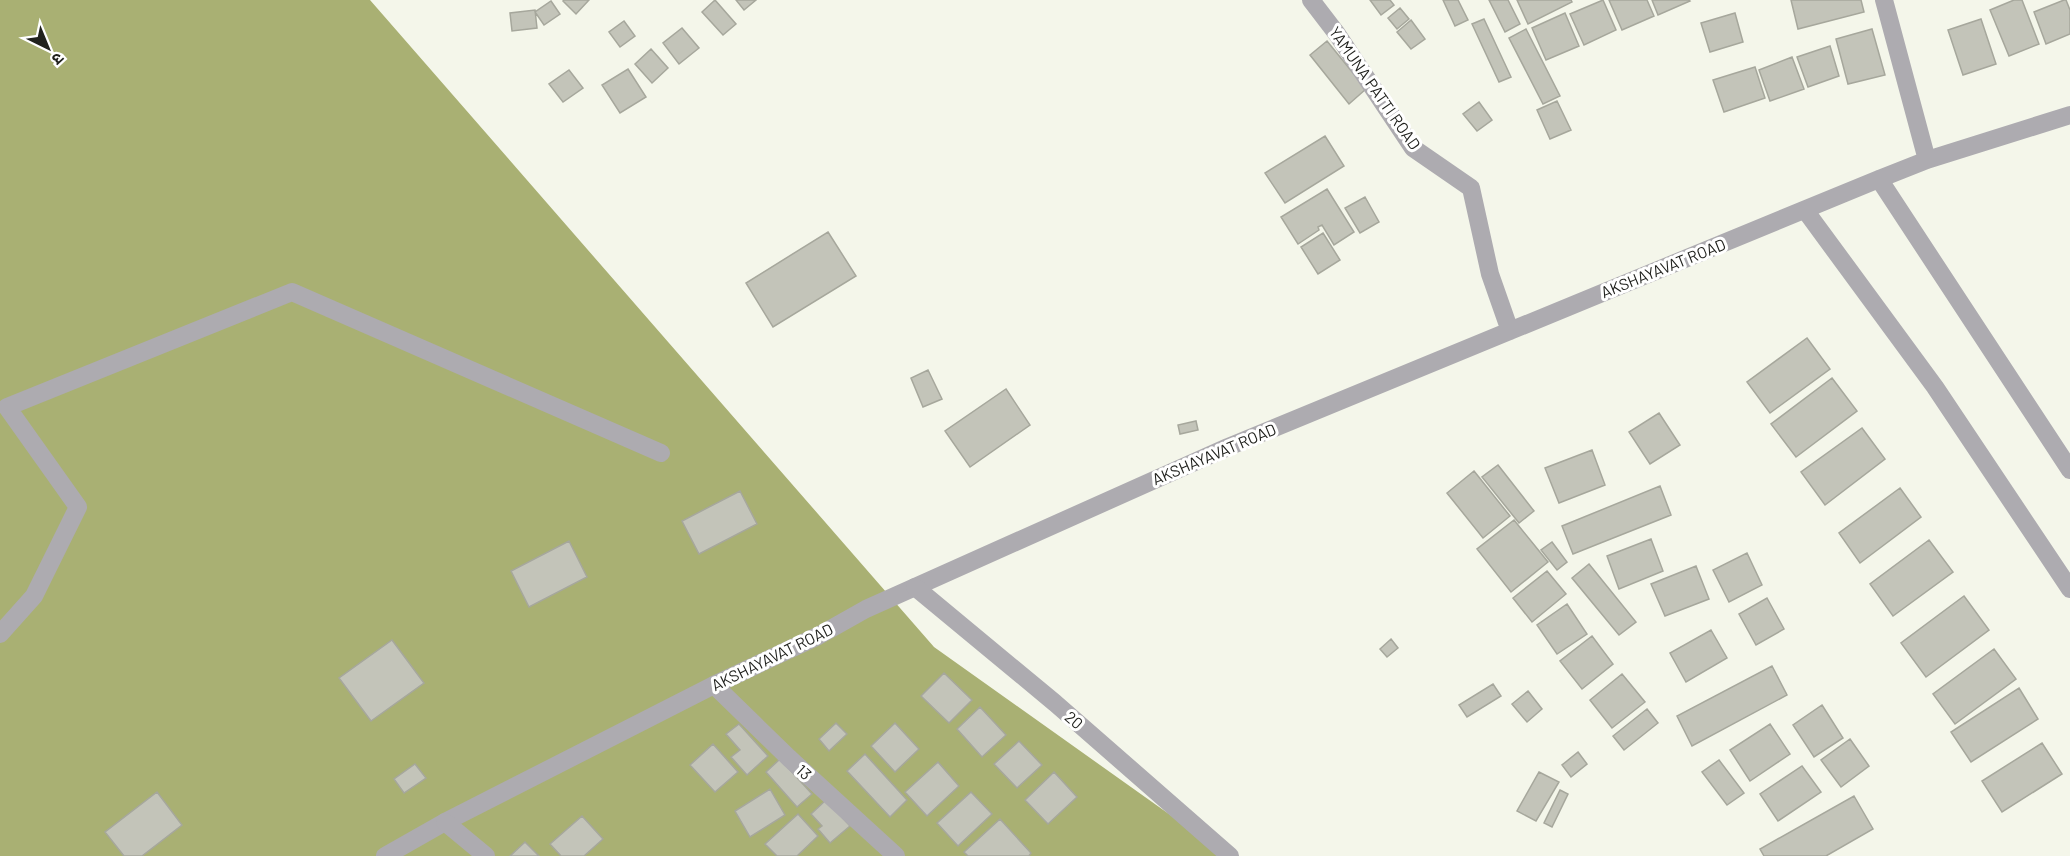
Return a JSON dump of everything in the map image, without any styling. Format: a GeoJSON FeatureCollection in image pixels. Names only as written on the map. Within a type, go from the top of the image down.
{"type":"FeatureCollection","features":[{"type":"Feature","properties":{"kind":"street","name":"YAMUNA PATTI ROAD"},"geometry":{"type":"LineString","coordinates":[[1311,0],[1337,34],[1413,148],[1471,188],[1490,274],[1510,331]]}},
{"type":"Feature","properties":{"kind":"street"},"geometry":{"type":"LineString","coordinates":[[1884,0],[1927,160]]}},
{"type":"Feature","properties":{"kind":"street","name":"AKSHAYAVAT ROAD"},"geometry":{"type":"LineString","coordinates":[[385,856],[445,822],[714,685],[818,636],[866,609],[1228,447],[1927,160],[2070,115]]}},
{"type":"Feature","properties":{"kind":"street"},"geometry":{"type":"LineString","coordinates":[[1879,179],[2070,470]]}},
{"type":"Feature","properties":{"kind":"street"},"geometry":{"type":"LineString","coordinates":[[1805,210],[1935,387],[2070,589]]}},
{"type":"Feature","properties":{"kind":"street"},"geometry":{"type":"LineString","coordinates":[[0,634],[34,596],[78,507],[6,406],[292,292],[661,453]]}},
{"type":"Feature","properties":{"kind":"street","name":"20"},"geometry":{"type":"LineString","coordinates":[[915,587],[1055,703],[1230,856]]}},
{"type":"Feature","properties":{"kind":"street","name":"13"},"geometry":{"type":"LineString","coordinates":[[714,685],[789,758],[896,856]]}},
{"type":"Feature","properties":{"kind":"street"},"geometry":{"type":"LineString","coordinates":[[445,822],[486,856]]}},
{"type":"Feature","properties":{"kind":"shaded area"},"geometry":{"type":"Polygon","coordinates":[[[0,0],[370,0],[934,647],[1228,856],[0,856],[0,0]]]}},
{"type":"Feature","properties":{"kind":"building"},"geometry":{"type":"Polygon","coordinates":[[[564,0],[589,0],[576,14],[564,0]]]}},
{"type":"Feature","properties":{"kind":"building"},"geometry":{"type":"Polygon","coordinates":[[[715,0],[736,24],[723,35],[702,12],[715,0]]]}},
{"type":"Feature","properties":{"kind":"building"},"geometry":{"type":"Polygon","coordinates":[[[736,0],[756,0],[744,10],[736,0]]]}},
{"type":"Feature","properties":{"kind":"building"},"geometry":{"type":"Polygon","coordinates":[[[1370,0],[1390,0],[1394,5],[1381,15],[1370,0]]]}},
{"type":"Feature","properties":{"kind":"building"},"geometry":{"type":"Polygon","coordinates":[[[1443,0],[1458,0],[1468,20],[1455,26],[1443,0]]]}},
{"type":"Feature","properties":{"kind":"building"},"geometry":{"type":"Polygon","coordinates":[[[1489,0],[1508,0],[1520,24],[1505,32],[1489,0]]]}},
{"type":"Feature","properties":{"kind":"building"},"geometry":{"type":"Polygon","coordinates":[[[1517,0],[1571,0],[1572,2],[1528,24],[1517,0]]]}},
{"type":"Feature","properties":{"kind":"building"},"geometry":{"type":"Polygon","coordinates":[[[1603,0],[1616,30],[1584,45],[1570,14],[1603,0]]]}},
{"type":"Feature","properties":{"kind":"building"},"geometry":{"type":"Polygon","coordinates":[[[1609,0],[1647,0],[1654,16],[1622,30],[1609,0]]]}},
{"type":"Feature","properties":{"kind":"building"},"geometry":{"type":"Polygon","coordinates":[[[1652,0],[1689,0],[1690,1],[1658,15],[1652,0]]]}},
{"type":"Feature","properties":{"kind":"building"},"geometry":{"type":"Polygon","coordinates":[[[1791,0],[1861,0],[1864,12],[1798,29],[1791,0]]]}},
{"type":"Feature","properties":{"kind":"building"},"geometry":{"type":"Polygon","coordinates":[[[2014,0],[2022,0],[2039,44],[2009,56],[1990,10],[2014,0]]]}},
{"type":"Feature","properties":{"kind":"building"},"geometry":{"type":"Polygon","coordinates":[[[2064,0],[2070,10],[2070,34],[2046,44],[2034,12],[2064,0]]]}},
{"type":"Feature","properties":{"kind":"building"},"geometry":{"type":"Polygon","coordinates":[[[551,1],[560,14],[544,25],[535,12],[551,1]]]}},
{"type":"Feature","properties":{"kind":"building"},"geometry":{"type":"Polygon","coordinates":[[[1400,8],[1409,19],[1397,29],[1388,18],[1400,8]]]}},
{"type":"Feature","properties":{"kind":"building"},"geometry":{"type":"Polygon","coordinates":[[[535,10],[537,28],[512,31],[510,13],[535,10]]]}},
{"type":"Feature","properties":{"kind":"building"},"geometry":{"type":"Polygon","coordinates":[[[1565,13],[1579,46],[1546,60],[1532,28],[1565,13]]]}},
{"type":"Feature","properties":{"kind":"building"},"geometry":{"type":"Polygon","coordinates":[[[1735,13],[1743,42],[1710,52],[1701,23],[1735,13]]]}},
{"type":"Feature","properties":{"kind":"building"},"geometry":{"type":"Polygon","coordinates":[[[1484,19],[1511,77],[1499,82],[1472,24],[1484,19]]]}},
{"type":"Feature","properties":{"kind":"building"},"geometry":{"type":"Polygon","coordinates":[[[1981,19],[1996,64],[1963,75],[1948,30],[1981,19]]]}},
{"type":"Feature","properties":{"kind":"building"},"geometry":{"type":"Polygon","coordinates":[[[1411,20],[1425,39],[1411,49],[1397,32],[1411,20]]]}},
{"type":"Feature","properties":{"kind":"building"},"geometry":{"type":"Polygon","coordinates":[[[624,21],[635,36],[620,47],[609,32],[624,21]]]}},
{"type":"Feature","properties":{"kind":"building"},"geometry":{"type":"Polygon","coordinates":[[[682,28],[699,48],[679,64],[663,43],[682,28]]]}},
{"type":"Feature","properties":{"kind":"building"},"geometry":{"type":"Polygon","coordinates":[[[1526,29],[1560,96],[1543,104],[1509,38],[1526,29]]]}},
{"type":"Feature","properties":{"kind":"building"},"geometry":{"type":"Polygon","coordinates":[[[1872,29],[1885,75],[1848,84],[1836,39],[1872,29]]]}},
{"type":"Feature","properties":{"kind":"building"},"geometry":{"type":"Polygon","coordinates":[[[1327,41],[1366,89],[1349,104],[1310,55],[1327,41]]]}},
{"type":"Feature","properties":{"kind":"building"},"geometry":{"type":"Polygon","coordinates":[[[1830,46],[1839,76],[1808,87],[1797,57],[1830,46]]]}},
{"type":"Feature","properties":{"kind":"building"},"geometry":{"type":"Polygon","coordinates":[[[651,49],[668,68],[652,83],[635,64],[651,49]]]}},
{"type":"Feature","properties":{"kind":"building"},"geometry":{"type":"Polygon","coordinates":[[[1792,57],[1804,89],[1770,101],[1759,70],[1792,57]]]}},
{"type":"Feature","properties":{"kind":"building"},"geometry":{"type":"Polygon","coordinates":[[[1755,67],[1765,98],[1724,112],[1713,80],[1755,67]]]}},
{"type":"Feature","properties":{"kind":"building"},"geometry":{"type":"Polygon","coordinates":[[[628,69],[646,97],[620,113],[602,85],[628,69]]]}},
{"type":"Feature","properties":{"kind":"building"},"geometry":{"type":"Polygon","coordinates":[[[569,70],[583,88],[563,102],[549,84],[569,70]]]}},
{"type":"Feature","properties":{"kind":"building"},"geometry":{"type":"Polygon","coordinates":[[[1557,101],[1571,130],[1550,139],[1537,110],[1557,101]]]}},
{"type":"Feature","properties":{"kind":"building"},"geometry":{"type":"Polygon","coordinates":[[[1479,102],[1492,120],[1477,131],[1463,114],[1479,102]]]}},
{"type":"Feature","properties":{"kind":"building"},"geometry":{"type":"Polygon","coordinates":[[[1325,136],[1344,166],[1285,203],[1265,173],[1325,136]]]}},
{"type":"Feature","properties":{"kind":"building"},"geometry":{"type":"Polygon","coordinates":[[[1327,189],[1354,232],[1334,245],[1322,225],[1318,227],[1319,230],[1298,244],[1281,217],[1327,189]]]}},
{"type":"Feature","properties":{"kind":"building"},"geometry":{"type":"Polygon","coordinates":[[[1365,197],[1379,222],[1360,233],[1345,208],[1365,197]]]}},
{"type":"Feature","properties":{"kind":"building"},"geometry":{"type":"Polygon","coordinates":[[[828,232],[856,276],[773,327],[746,283],[828,232]]]}},
{"type":"Feature","properties":{"kind":"building"},"geometry":{"type":"Polygon","coordinates":[[[1323,233],[1340,260],[1318,274],[1301,247],[1323,233]]]}},
{"type":"Feature","properties":{"kind":"building"},"geometry":{"type":"Polygon","coordinates":[[[1807,338],[1830,369],[1770,413],[1747,382],[1807,338]]]}},
{"type":"Feature","properties":{"kind":"building"},"geometry":{"type":"Polygon","coordinates":[[[928,370],[942,399],[923,407],[911,378],[928,370]]]}},
{"type":"Feature","properties":{"kind":"building"},"geometry":{"type":"Polygon","coordinates":[[[1832,378],[1857,411],[1796,457],[1771,424],[1832,378]]]}},
{"type":"Feature","properties":{"kind":"building"},"geometry":{"type":"Polygon","coordinates":[[[1006,389],[1030,425],[970,467],[945,431],[1006,389]]]}},
{"type":"Feature","properties":{"kind":"building"},"geometry":{"type":"Polygon","coordinates":[[[1659,413],[1680,445],[1650,464],[1629,432],[1659,413]]]}},
{"type":"Feature","properties":{"kind":"building"},"geometry":{"type":"Polygon","coordinates":[[[1196,421],[1198,430],[1180,434],[1178,425],[1196,421]]]}},
{"type":"Feature","properties":{"kind":"building"},"geometry":{"type":"Polygon","coordinates":[[[1862,428],[1885,459],[1825,505],[1801,472],[1862,428]]]}},
{"type":"Feature","properties":{"kind":"building"},"geometry":{"type":"Polygon","coordinates":[[[1592,450],[1605,485],[1559,503],[1545,468],[1592,450]]]}},
{"type":"Feature","properties":{"kind":"building"},"geometry":{"type":"Polygon","coordinates":[[[1498,465],[1534,511],[1519,523],[1482,477],[1498,465]]]}},
{"type":"Feature","properties":{"kind":"building"},"geometry":{"type":"Polygon","coordinates":[[[1474,471],[1510,516],[1483,538],[1447,493],[1474,471]]]}},
{"type":"Feature","properties":{"kind":"building"},"geometry":{"type":"Polygon","coordinates":[[[1660,486],[1671,515],[1573,554],[1562,526],[1660,486]]]}},
{"type":"Feature","properties":{"kind":"building"},"geometry":{"type":"Polygon","coordinates":[[[1900,488],[1921,517],[1860,563],[1839,533],[1900,488]]]}},
{"type":"Feature","properties":{"kind":"building"},"geometry":{"type":"Polygon","coordinates":[[[740,491],[757,524],[699,554],[682,521],[740,491]]]}},
{"type":"Feature","properties":{"kind":"building"},"geometry":{"type":"Polygon","coordinates":[[[1514,520],[1548,562],[1511,592],[1477,549],[1514,520]]]}},
{"type":"Feature","properties":{"kind":"building"},"geometry":{"type":"Polygon","coordinates":[[[1651,539],[1663,571],[1619,589],[1607,556],[1651,539]]]}},
{"type":"Feature","properties":{"kind":"building"},"geometry":{"type":"Polygon","coordinates":[[[1929,540],[1953,572],[1893,616],[1870,584],[1929,540]]]}},
{"type":"Feature","properties":{"kind":"building"},"geometry":{"type":"Polygon","coordinates":[[[569,541],[587,577],[529,607],[511,571],[569,541]]]}},
{"type":"Feature","properties":{"kind":"building"},"geometry":{"type":"Polygon","coordinates":[[[1552,542],[1567,562],[1557,570],[1541,550],[1552,542]]]}},
{"type":"Feature","properties":{"kind":"building"},"geometry":{"type":"Polygon","coordinates":[[[1747,553],[1762,585],[1729,602],[1713,570],[1747,553]]]}},
{"type":"Feature","properties":{"kind":"building"},"geometry":{"type":"Polygon","coordinates":[[[1589,564],[1636,622],[1619,635],[1572,578],[1589,564]]]}},
{"type":"Feature","properties":{"kind":"building"},"geometry":{"type":"Polygon","coordinates":[[[1696,566],[1709,599],[1665,616],[1651,584],[1696,566]]]}},
{"type":"Feature","properties":{"kind":"building"},"geometry":{"type":"Polygon","coordinates":[[[1547,571],[1566,594],[1532,622],[1513,598],[1547,571]]]}},
{"type":"Feature","properties":{"kind":"building"},"geometry":{"type":"Polygon","coordinates":[[[1964,596],[1989,630],[1926,677],[1901,643],[1964,596]]]}},
{"type":"Feature","properties":{"kind":"building"},"geometry":{"type":"Polygon","coordinates":[[[1767,598],[1784,629],[1756,645],[1739,614],[1767,598]]]}},
{"type":"Feature","properties":{"kind":"building"},"geometry":{"type":"Polygon","coordinates":[[[1567,604],[1587,634],[1557,654],[1537,625],[1567,604]]]}},
{"type":"Feature","properties":{"kind":"building"},"geometry":{"type":"Polygon","coordinates":[[[1711,630],[1727,658],[1686,682],[1670,653],[1711,630]]]}},
{"type":"Feature","properties":{"kind":"building"},"geometry":{"type":"Polygon","coordinates":[[[1592,636],[1613,664],[1582,689],[1560,661],[1592,636]]]}},
{"type":"Feature","properties":{"kind":"building"},"geometry":{"type":"Polygon","coordinates":[[[1391,639],[1398,648],[1387,657],[1380,649],[1391,639]]]}},
{"type":"Feature","properties":{"kind":"building"},"geometry":{"type":"Polygon","coordinates":[[[392,640],[424,683],[371,721],[339,678],[392,640]]]}},
{"type":"Feature","properties":{"kind":"building"},"geometry":{"type":"Polygon","coordinates":[[[1994,649],[2016,679],[1955,724],[1933,694],[1994,649]]]}},
{"type":"Feature","properties":{"kind":"building"},"geometry":{"type":"Polygon","coordinates":[[[1772,666],[1787,695],[1692,746],[1677,716],[1772,666]]]}},
{"type":"Feature","properties":{"kind":"building"},"geometry":{"type":"Polygon","coordinates":[[[944,673],[972,700],[949,723],[921,696],[944,673]]]}},
{"type":"Feature","properties":{"kind":"building"},"geometry":{"type":"Polygon","coordinates":[[[1622,674],[1645,702],[1612,728],[1590,700],[1622,674]]]}},
{"type":"Feature","properties":{"kind":"building"},"geometry":{"type":"Polygon","coordinates":[[[1493,684],[1501,696],[1467,717],[1459,705],[1493,684]]]}},
{"type":"Feature","properties":{"kind":"building"},"geometry":{"type":"Polygon","coordinates":[[[2019,688],[2038,719],[1971,762],[1951,732],[2019,688]]]}},
{"type":"Feature","properties":{"kind":"building"},"geometry":{"type":"Polygon","coordinates":[[[1528,691],[1542,709],[1527,722],[1512,704],[1528,691]]]}},
{"type":"Feature","properties":{"kind":"building"},"geometry":{"type":"Polygon","coordinates":[[[1822,705],[1843,738],[1814,757],[1793,725],[1822,705]]]}},
{"type":"Feature","properties":{"kind":"building"},"geometry":{"type":"Polygon","coordinates":[[[980,707],[1006,735],[982,757],[957,729],[980,707]]]}},
{"type":"Feature","properties":{"kind":"building"},"geometry":{"type":"Polygon","coordinates":[[[1647,709],[1658,723],[1624,750],[1613,736],[1647,709]]]}},
{"type":"Feature","properties":{"kind":"building"},"geometry":{"type":"Polygon","coordinates":[[[836,723],[847,734],[829,751],[819,739],[836,723]]]}},
{"type":"Feature","properties":{"kind":"building"},"geometry":{"type":"Polygon","coordinates":[[[895,723],[919,749],[895,772],[871,746],[895,723]]]}},
{"type":"Feature","properties":{"kind":"building"},"geometry":{"type":"Polygon","coordinates":[[[739,724],[768,756],[747,775],[731,757],[740,750],[726,734],[739,724]]]}},
{"type":"Feature","properties":{"kind":"building"},"geometry":{"type":"Polygon","coordinates":[[[1770,724],[1790,754],[1750,781],[1730,750],[1770,724]]]}},
{"type":"Feature","properties":{"kind":"building"},"geometry":{"type":"Polygon","coordinates":[[[1850,739],[1869,766],[1841,787],[1821,760],[1850,739]]]}},
{"type":"Feature","properties":{"kind":"building"},"geometry":{"type":"Polygon","coordinates":[[[1019,741],[1042,765],[1017,788],[994,764],[1019,741]]]}},
{"type":"Feature","properties":{"kind":"building"},"geometry":{"type":"Polygon","coordinates":[[[2042,743],[2062,774],[2002,812],[1982,781],[2042,743]]]}},
{"type":"Feature","properties":{"kind":"building"},"geometry":{"type":"Polygon","coordinates":[[[713,744],[738,772],[715,792],[690,765],[713,744]]]}},
{"type":"Feature","properties":{"kind":"building"},"geometry":{"type":"Polygon","coordinates":[[[1578,752],[1587,764],[1571,777],[1562,765],[1578,752]]]}},
{"type":"Feature","properties":{"kind":"building"},"geometry":{"type":"Polygon","coordinates":[[[865,754],[907,800],[890,817],[847,771],[865,754]]]}},
{"type":"Feature","properties":{"kind":"building"},"geometry":{"type":"Polygon","coordinates":[[[780,759],[812,794],[797,807],[766,772],[780,759]]]}},
{"type":"Feature","properties":{"kind":"building"},"geometry":{"type":"Polygon","coordinates":[[[1719,760],[1744,793],[1727,805],[1702,772],[1719,760]]]}},
{"type":"Feature","properties":{"kind":"building"},"geometry":{"type":"Polygon","coordinates":[[[938,762],[959,786],[927,816],[905,792],[938,762]]]}},
{"type":"Feature","properties":{"kind":"building"},"geometry":{"type":"Polygon","coordinates":[[[415,764],[426,778],[404,793],[394,779],[415,764]]]}},
{"type":"Feature","properties":{"kind":"building"},"geometry":{"type":"Polygon","coordinates":[[[1802,766],[1821,792],[1778,821],[1760,794],[1802,766]]]}},
{"type":"Feature","properties":{"kind":"building"},"geometry":{"type":"Polygon","coordinates":[[[1054,772],[1077,797],[1048,824],[1025,800],[1054,772]]]}},
{"type":"Feature","properties":{"kind":"building"},"geometry":{"type":"Polygon","coordinates":[[[1539,772],[1559,782],[1536,821],[1517,811],[1539,772]]]}},
{"type":"Feature","properties":{"kind":"building"},"geometry":{"type":"Polygon","coordinates":[[[770,789],[785,815],[750,837],[735,811],[770,789]]]}},
{"type":"Feature","properties":{"kind":"building"},"geometry":{"type":"Polygon","coordinates":[[[1560,790],[1568,794],[1552,827],[1544,823],[1560,790]]]}},
{"type":"Feature","properties":{"kind":"building"},"geometry":{"type":"Polygon","coordinates":[[[157,792],[182,825],[142,856],[124,856],[105,832],[157,792]]]}},
{"type":"Feature","properties":{"kind":"building"},"geometry":{"type":"Polygon","coordinates":[[[971,792],[992,814],[958,846],[937,823],[971,792]]]}},
{"type":"Feature","properties":{"kind":"building"},"geometry":{"type":"Polygon","coordinates":[[[1854,796],[1873,829],[1826,856],[1764,856],[1760,849],[1854,796]]]}},
{"type":"Feature","properties":{"kind":"building"},"geometry":{"type":"Polygon","coordinates":[[[826,800],[850,826],[830,843],[818,829],[822,826],[811,814],[826,800]]]}},
{"type":"Feature","properties":{"kind":"building"},"geometry":{"type":"Polygon","coordinates":[[[798,814],[818,836],[797,856],[777,856],[765,844],[798,814]]]}},
{"type":"Feature","properties":{"kind":"building"},"geometry":{"type":"Polygon","coordinates":[[[582,816],[603,839],[584,856],[561,856],[550,844],[582,816]]]}},
{"type":"Feature","properties":{"kind":"building"},"geometry":{"type":"Polygon","coordinates":[[[1000,819],[1031,853],[1029,856],[968,856],[964,852],[1000,819]]]}},
{"type":"Feature","properties":{"kind":"building"},"geometry":{"type":"Polygon","coordinates":[[[525,842],[539,856],[510,856],[525,842]]]}}]}
